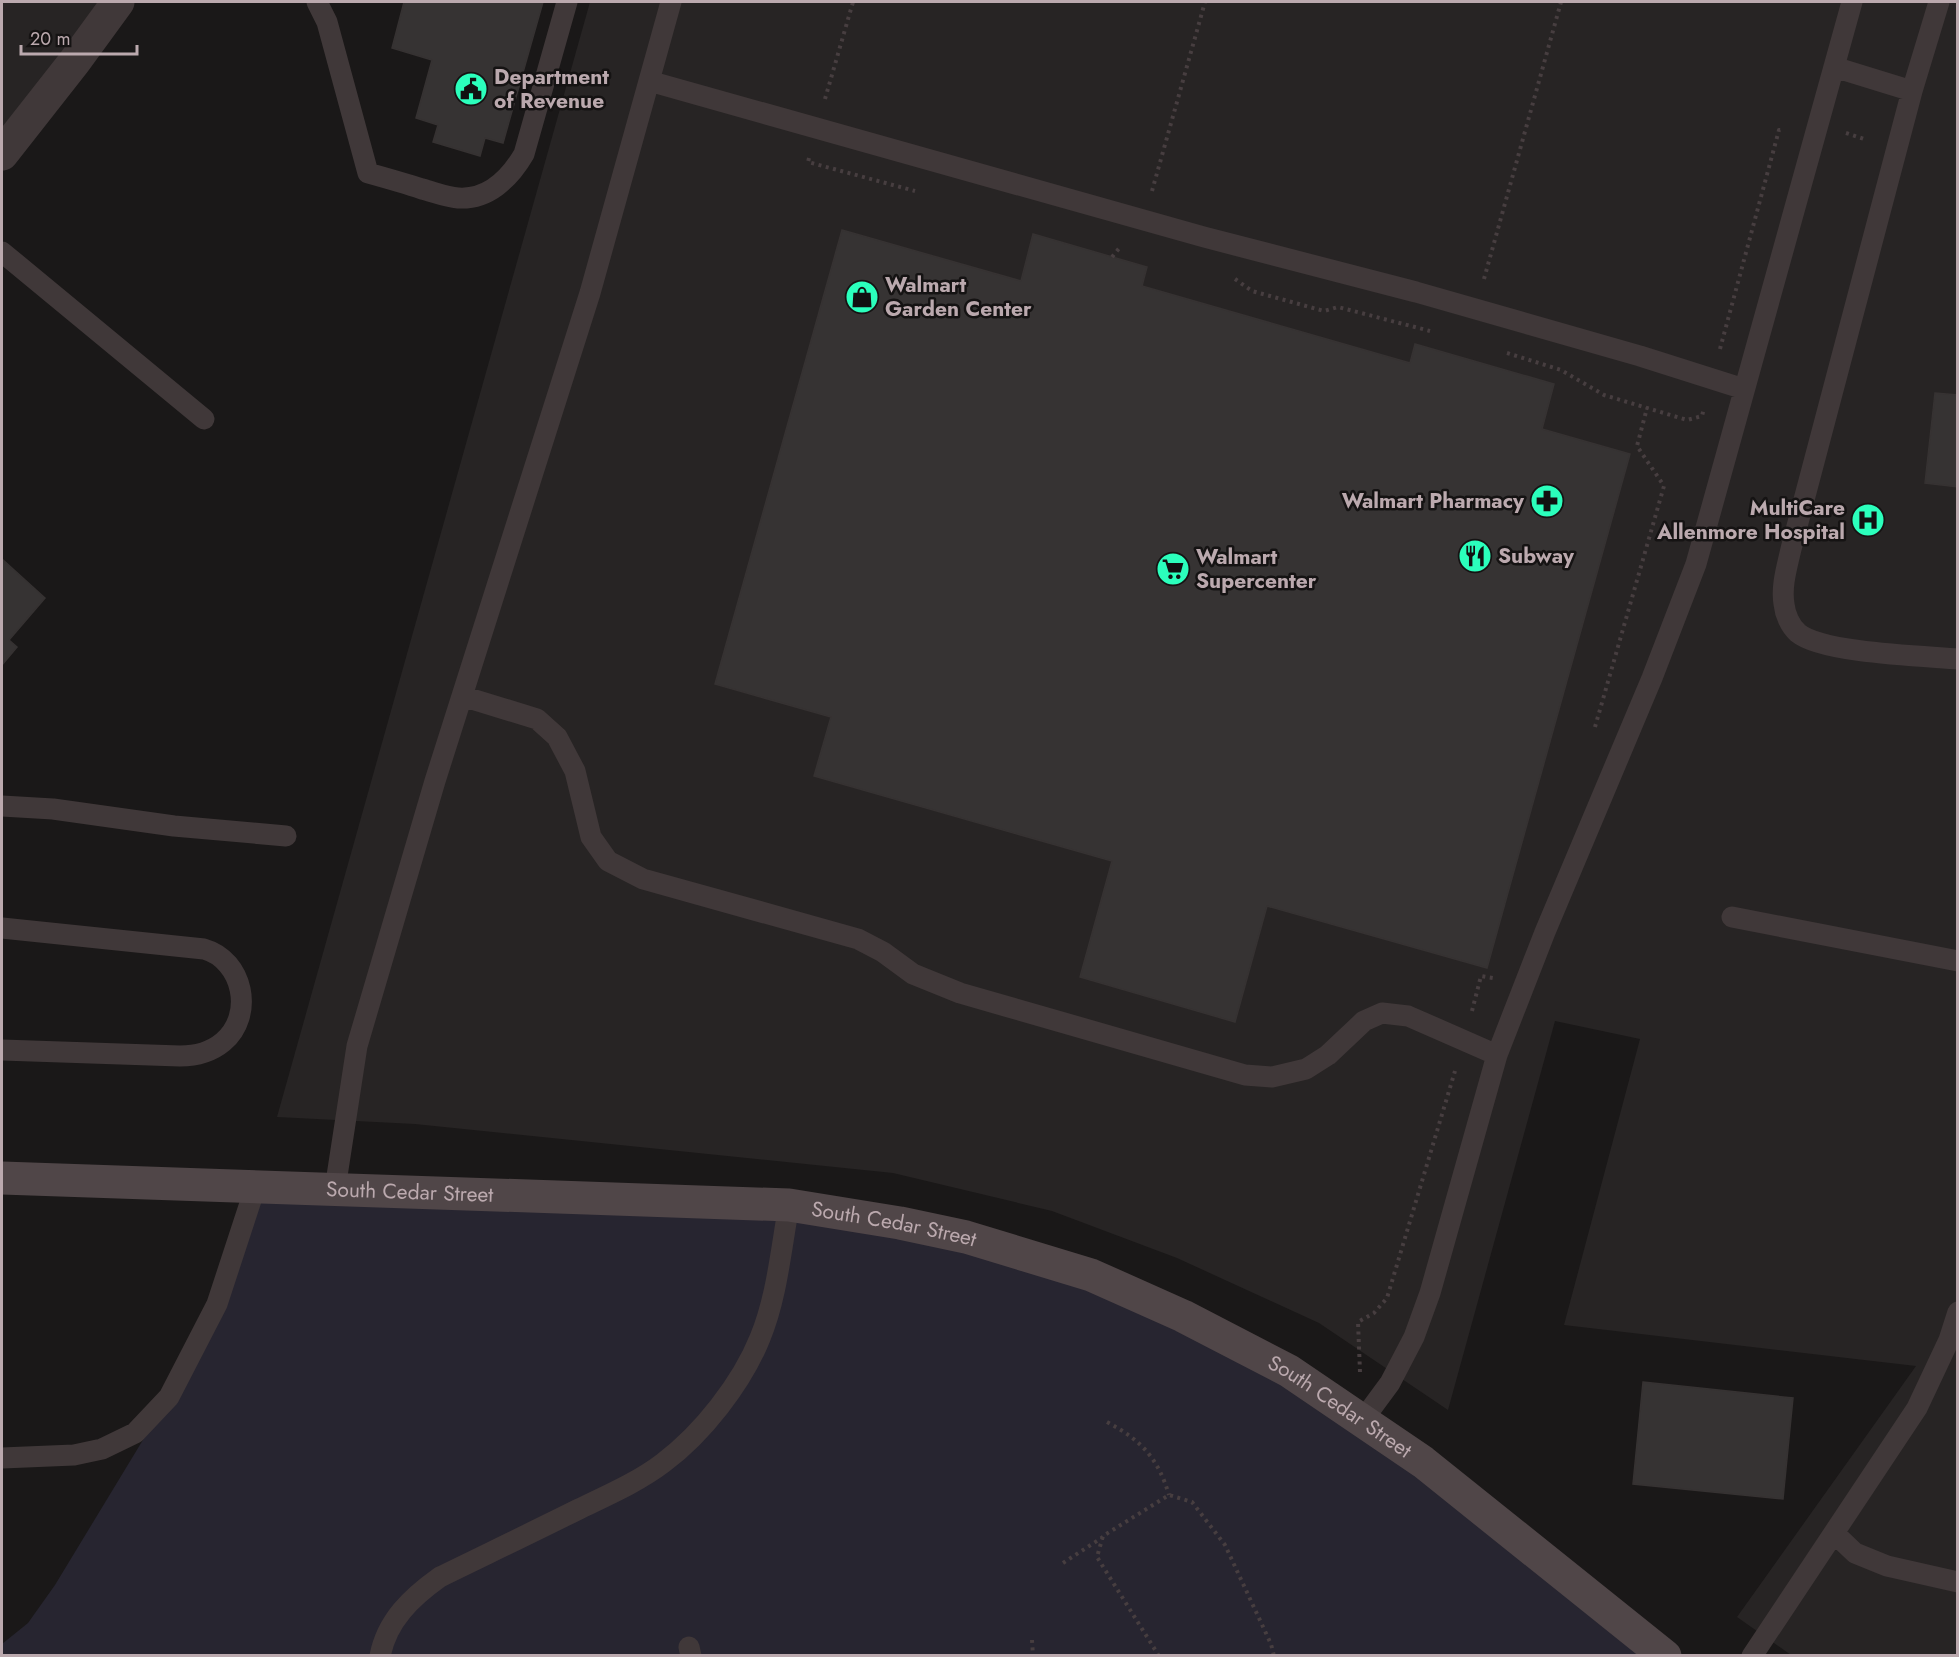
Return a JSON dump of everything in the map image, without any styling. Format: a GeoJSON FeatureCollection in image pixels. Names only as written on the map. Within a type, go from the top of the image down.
{"type":"FeatureCollection","features":[{"type":"Feature","properties":{"kind":"main road","name":"South Cedar Street"},"geometry":{"type":"LineString","coordinates":[[2,1178],[789,1205],[900,1223],[966,1237],[1091,1275],[1183,1316],[1289,1371],[1423,1462],[1665,1656]]}},
{"type":"Feature","properties":{"kind":"street"},"geometry":{"type":"LineString","coordinates":[[2,154],[75,62],[118,2]]}},
{"type":"Feature","properties":{"kind":"lane"},"geometry":{"type":"LineString","coordinates":[[317,2],[327,22],[368,173],[449,197],[466,198],[482,194],[502,183],[512,173],[524,154],[567,2]]}},
{"type":"Feature","properties":{"kind":"lane"},"geometry":{"type":"LineString","coordinates":[[334,1189],[357,1046],[435,781],[590,292],[671,2]]}},
{"type":"Feature","properties":{"kind":"lane"},"geometry":{"type":"LineString","coordinates":[[1362,1421],[1390,1383],[1414,1337],[1430,1293],[1497,1055],[1545,932],[1652,678],[1696,564],[1852,2]]}},
{"type":"Feature","properties":{"kind":"lane"},"geometry":{"type":"LineString","coordinates":[[1939,2],[1896,149],[1791,549],[1784,585],[1784,604],[1788,620],[1797,632],[1811,641],[1836,648],[1958,659]]}},
{"type":"Feature","properties":{"kind":"lane"},"geometry":{"type":"LineString","coordinates":[[1834,67],[1912,91]]}},
{"type":"Feature","properties":{"kind":"lane"},"geometry":{"type":"LineString","coordinates":[[649,81],[1144,220],[1475,309],[1640,356],[1744,389]]}},
{"type":"Feature","properties":{"kind":"lane"},"geometry":{"type":"LineString","coordinates":[[2,252],[204,419]]}},
{"type":"Feature","properties":{"kind":"lane"},"geometry":{"type":"LineString","coordinates":[[462,696],[537,719],[557,737],[575,771],[591,837],[608,861],[643,879],[858,939],[883,952],[913,974],[960,993],[1245,1075],[1272,1077],[1306,1069],[1328,1055],[1364,1021],[1382,1013],[1408,1016],[1497,1055]]}},
{"type":"Feature","properties":{"kind":"lane"},"geometry":{"type":"LineString","coordinates":[[2,806],[53,809],[174,826],[286,836]]}},
{"type":"Feature","properties":{"kind":"lane"},"geometry":{"type":"LineString","coordinates":[[1732,917],[1958,962]]}},
{"type":"Feature","properties":{"kind":"lane"},"geometry":{"type":"LineString","coordinates":[[2,928],[204,949],[227,963],[239,982],[242,993],[240,1014],[230,1035],[223,1043],[204,1053],[180,1056],[2,1050]]}},
{"type":"Feature","properties":{"kind":"lane"},"geometry":{"type":"LineString","coordinates":[[2,1458],[74,1455],[102,1449],[135,1433],[169,1397],[217,1304],[256,1185]]}},
{"type":"Feature","properties":{"kind":"lane"},"geometry":{"type":"LineString","coordinates":[[380,1656],[386,1637],[399,1614],[417,1594],[430,1584],[650,1472],[666,1461],[702,1426],[749,1363],[760,1339],[772,1296],[789,1205]]}},
{"type":"Feature","properties":{"kind":"lane"},"geometry":{"type":"LineString","coordinates":[[1752,1656],[1923,1399],[1949,1340],[1958,1312]]}},
{"type":"Feature","properties":{"kind":"lane"},"geometry":{"type":"LineString","coordinates":[[1834,1533],[1855,1553],[1887,1566],[1958,1582]]}},
{"type":"Feature","properties":{"kind":"path"},"geometry":{"type":"LineString","coordinates":[[1112,257],[1144,220],[1205,2]]}},
{"type":"Feature","properties":{"kind":"path"},"geometry":{"type":"LineString","coordinates":[[1475,309],[1561,2]]}},
{"type":"Feature","properties":{"kind":"path"},"geometry":{"type":"LineString","coordinates":[[1498,350],[1561,370],[1604,395],[1687,420],[1702,416],[1779,130],[1842,132],[1896,149]]}},
{"type":"Feature","properties":{"kind":"path"},"geometry":{"type":"LineString","coordinates":[[1107,1422],[1128,1433],[1145,1448],[1156,1462],[1169,1495]]}},
{"type":"Feature","properties":{"kind":"path"},"geometry":{"type":"LineString","coordinates":[[1063,1563],[1169,1495],[1192,1502],[1224,1545],[1271,1644],[1274,1656]]}},
{"type":"Feature","properties":{"kind":"path"},"geometry":{"type":"LineString","coordinates":[[1103,1536],[1097,1557],[1159,1656]]}},
{"type":"Feature","properties":{"kind":"path"},"geometry":{"type":"LineString","coordinates":[[1032,1640],[1034,1656]]}},
{"type":"Feature","properties":{"kind":"shaded area"},"geometry":{"type":"Polygon","coordinates":[[[2,2],[118,2],[2,154],[2,2]]]}},
{"type":"Feature","properties":{"kind":"shaded area"},"geometry":{"type":"Polygon","coordinates":[[[590,2],[1957,2],[1957,1655],[1791,1655],[1737,1617],[1916,1366],[1564,1325],[1640,1039],[1555,1021],[1448,1410],[1319,1323],[1177,1258],[1052,1211],[893,1173],[415,1124],[277,1117],[590,2]]]}},
{"type":"Feature","properties":{"kind":"shaded area"},"geometry":{"type":"Polygon","coordinates":[[[256,1185],[789,1205],[966,1237],[1289,1371],[1652,1656],[2,1656],[2,1644],[28,1623],[55,1585],[169,1397],[256,1185]]]}},
{"type":"Feature","properties":{"kind":"building","name":"Department of Revenue"},"geometry":{"type":"Polygon","coordinates":[[[404,2],[543,2],[503,143],[485,138],[480,156],[433,142],[438,125],[416,118],[432,60],[392,48],[404,2]]]}},
{"type":"Feature","properties":{"kind":"building","name":"Walmart Supercenter"},"geometry":{"type":"Polygon","coordinates":[[[842,230],[1021,281],[1033,234],[1147,267],[1142,286],[1410,363],[1415,344],[1554,384],[1542,429],[1630,454],[1487,968],[1267,906],[1235,1022],[1080,977],[1112,861],[814,776],[831,717],[715,684],[842,230]]]}},
{"type":"Feature","properties":{"kind":"building"},"geometry":{"type":"Polygon","coordinates":[[[1935,393],[1958,395],[1958,487],[1925,483],[1935,393]]]}},
{"type":"Feature","properties":{"kind":"building"},"geometry":{"type":"Polygon","coordinates":[[[2,559],[45,598],[9,640],[17,647],[2,665],[2,559]]]}},
{"type":"Feature","properties":{"kind":"building"},"geometry":{"type":"Polygon","coordinates":[[[1643,1382],[1793,1398],[1783,1499],[1633,1484],[1643,1382]]]}},
{"type":"Feature","properties":{"kind":"place","name":"Department of Revenue"},"geometry":{"type":"Point","coordinates":[471,89]}},
{"type":"Feature","properties":{"kind":"place","name":"Walmart Garden Center"},"geometry":{"type":"Point","coordinates":[862,297]}},
{"type":"Feature","properties":{"kind":"place","name":"Walmart Pharmacy"},"geometry":{"type":"Point","coordinates":[1547,501]}},
{"type":"Feature","properties":{"kind":"place","name":"MultiCare Allenmore Hospital"},"geometry":{"type":"Point","coordinates":[1868,520]}},
{"type":"Feature","properties":{"kind":"place","name":"Subway"},"geometry":{"type":"Point","coordinates":[1475,556]}},
{"type":"Feature","properties":{"kind":"place","name":"Walmart Supercenter"},"geometry":{"type":"Point","coordinates":[1173,569]}}]}
